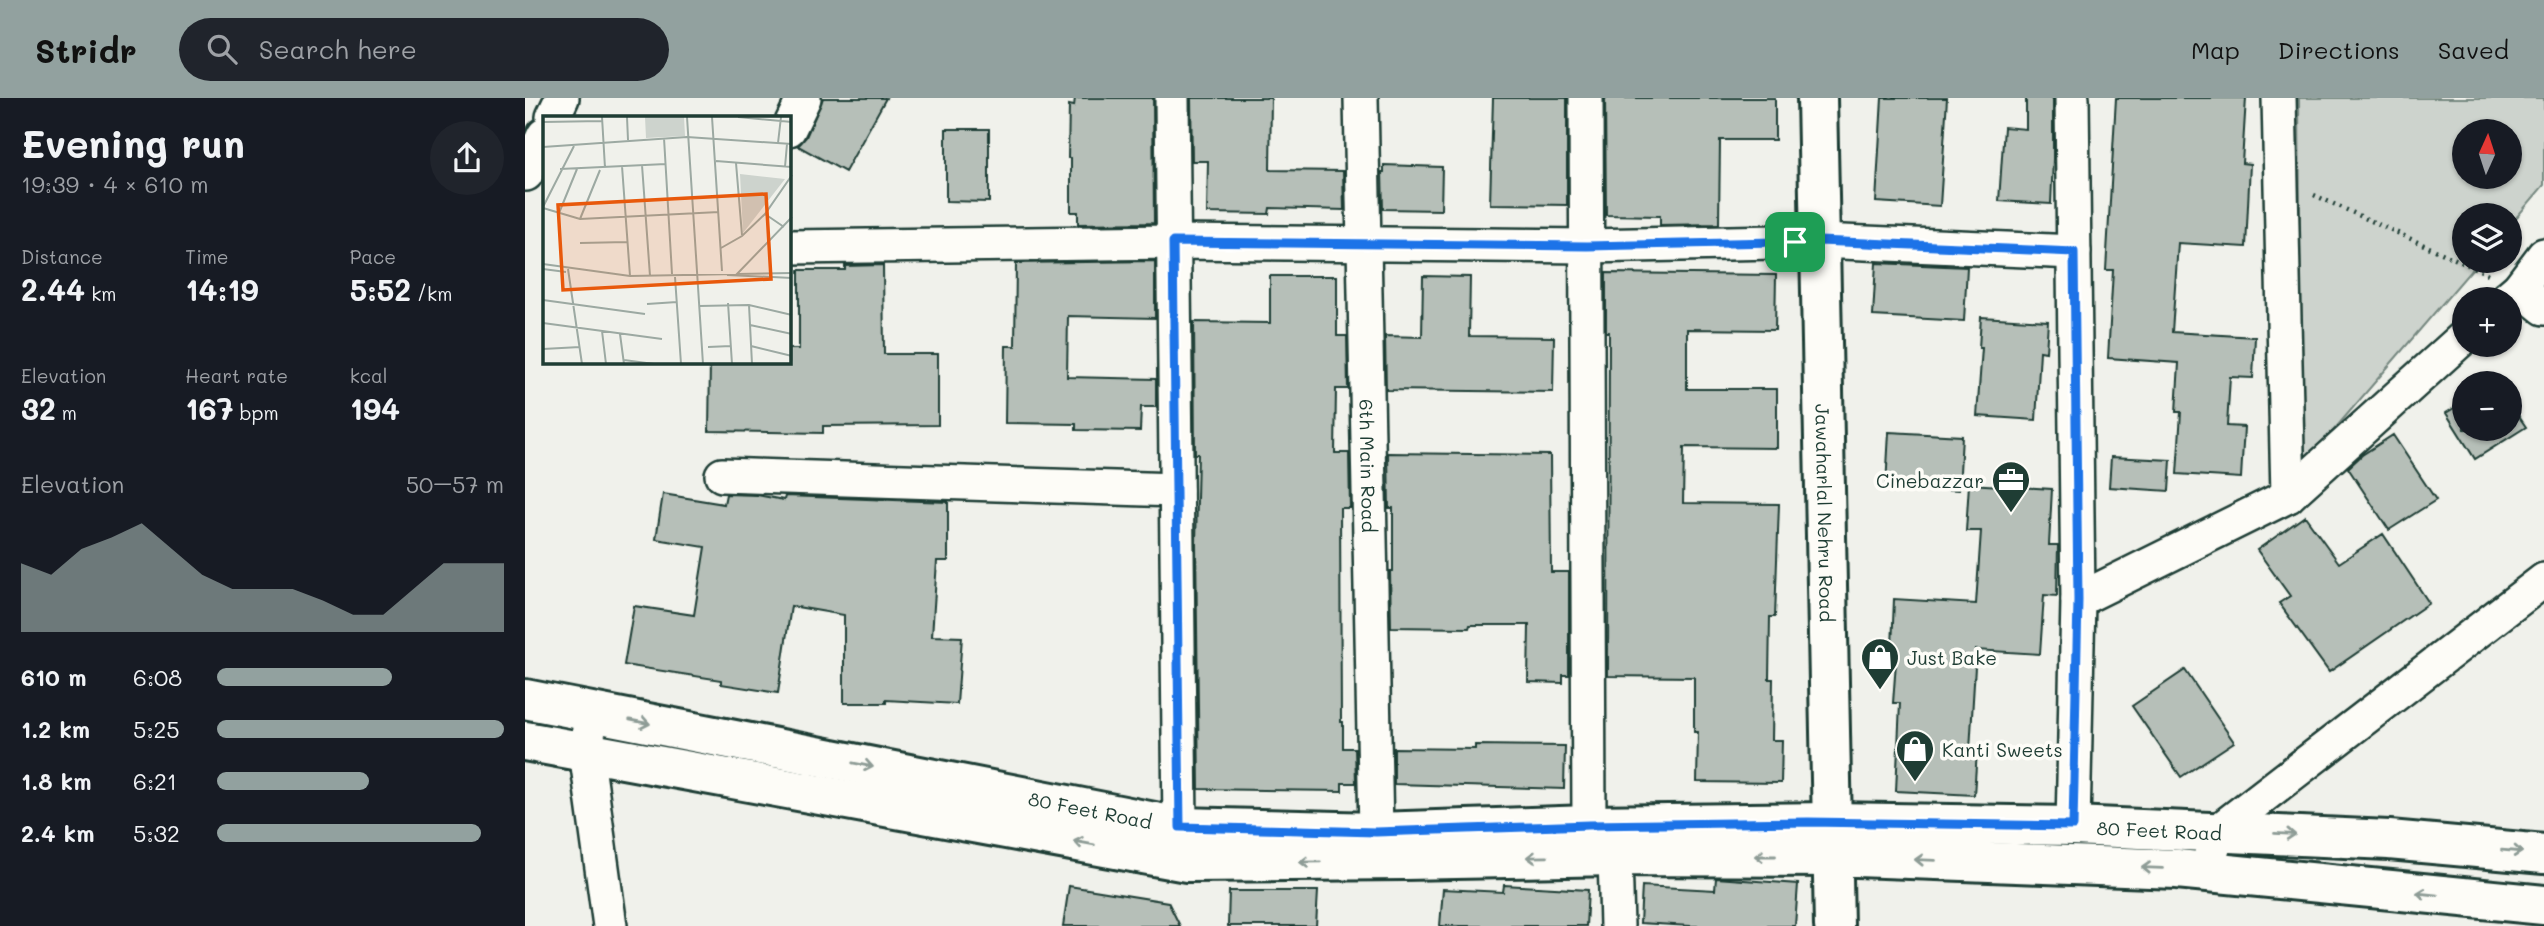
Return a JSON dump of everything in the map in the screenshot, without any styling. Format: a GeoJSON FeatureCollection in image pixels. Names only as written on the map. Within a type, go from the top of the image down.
{"type":"FeatureCollection","features":[{"type":"Feature","properties":{"kind":"main road","name":"Jawaharlal Nehru Road"},"geometry":{"type":"LineString","coordinates":[[1817,98],[1834,926]]}},
{"type":"Feature","properties":{"kind":"main road","name":"80 Feet Road"},"geometry":{"type":"LineString","coordinates":[[525,699],[1180,827],[1376,832],[1589,825],[1832,839],[2544,905]]}},
{"type":"Feature","properties":{"kind":"main road","name":"80 Feet Road"},"geometry":{"type":"LineString","coordinates":[[525,741],[1187,862],[1615,856],[1832,839],[2073,826],[2389,839],[2544,854]]}},
{"type":"Feature","properties":{"kind":"street"},"geometry":{"type":"LineString","coordinates":[[553,116],[562,98]]}},
{"type":"Feature","properties":{"kind":"street"},"geometry":{"type":"LineString","coordinates":[[791,125],[804,98]]}},
{"type":"Feature","properties":{"kind":"street"},"geometry":{"type":"LineString","coordinates":[[1172,98],[1180,827]]}},
{"type":"Feature","properties":{"kind":"street","name":"6th Main Road"},"geometry":{"type":"LineString","coordinates":[[1361,98],[1376,832]]}},
{"type":"Feature","properties":{"kind":"street"},"geometry":{"type":"LineString","coordinates":[[1586,98],[1589,825]]}},
{"type":"Feature","properties":{"kind":"street"},"geometry":{"type":"LineString","coordinates":[[2072,98],[2078,600],[2073,826]]}},
{"type":"Feature","properties":{"kind":"street"},"geometry":{"type":"LineString","coordinates":[[2279,98],[2288,496]]}},
{"type":"Feature","properties":{"kind":"street"},"geometry":{"type":"LineString","coordinates":[[543,137],[525,173],[543,180]]}},
{"type":"Feature","properties":{"kind":"street"},"geometry":{"type":"LineString","coordinates":[[791,247],[1173,242],[1587,246],[1819,241],[2074,252]]}},
{"type":"Feature","properties":{"kind":"street"},"geometry":{"type":"LineString","coordinates":[[2523,298],[2544,255]]}},
{"type":"Feature","properties":{"kind":"street"},"geometry":{"type":"LineString","coordinates":[[2078,600],[2288,496],[2452,348]]}},
{"type":"Feature","properties":{"kind":"street"},"geometry":{"type":"LineString","coordinates":[[722,475],[1176,490]]}},
{"type":"Feature","properties":{"kind":"street"},"geometry":{"type":"LineString","coordinates":[[2206,872],[2218,831],[2544,580]]}},
{"type":"Feature","properties":{"kind":"street"},"geometry":{"type":"LineString","coordinates":[[592,712],[586,751],[610,926]]}},
{"type":"Feature","properties":{"kind":"street"},"geometry":{"type":"LineString","coordinates":[[1615,856],[1617,926]]}},
{"type":"Feature","properties":{"kind":"path"},"geometry":{"type":"LineString","coordinates":[[2281,181],[2523,298]]}},
{"type":"Feature","properties":{"kind":"shaded area"},"geometry":{"type":"Polygon","coordinates":[[[2299,98],[2544,98],[2544,185],[2522,211],[2522,203],[2452,203],[2452,273],[2469,273],[2457,287],[2452,287],[2452,292],[2302,467],[2299,98]]]}},
{"type":"Feature","properties":{"kind":"building"},"geometry":{"type":"Polygon","coordinates":[[[823,98],[886,98],[845,172],[798,146],[806,137],[823,98]]]}},
{"type":"Feature","properties":{"kind":"building"},"geometry":{"type":"Polygon","coordinates":[[[1075,98],[1153,98],[1154,223],[1078,224],[1078,212],[1071,212],[1071,158],[1068,158],[1069,105],[1074,106],[1075,98]]]}},
{"type":"Feature","properties":{"kind":"building"},"geometry":{"type":"Polygon","coordinates":[[[1191,98],[1271,98],[1270,170],[1343,171],[1344,210],[1270,208],[1269,214],[1207,213],[1208,161],[1192,161],[1191,98]]]}},
{"type":"Feature","properties":{"kind":"building"},"geometry":{"type":"Polygon","coordinates":[[[1493,98],[1567,98],[1567,205],[1490,204],[1493,98]]]}},
{"type":"Feature","properties":{"kind":"building"},"geometry":{"type":"Polygon","coordinates":[[[1605,98],[1775,98],[1775,140],[1720,140],[1719,224],[1660,225],[1660,216],[1606,215],[1605,98]]]}},
{"type":"Feature","properties":{"kind":"building"},"geometry":{"type":"Polygon","coordinates":[[[1882,98],[1947,98],[1940,206],[1876,202],[1882,98]]]}},
{"type":"Feature","properties":{"kind":"building"},"geometry":{"type":"Polygon","coordinates":[[[2026,98],[2053,98],[2051,204],[1999,201],[2004,127],[2026,129],[2026,98]]]}},
{"type":"Feature","properties":{"kind":"building"},"geometry":{"type":"Polygon","coordinates":[[[2116,98],[2246,98],[2242,163],[2250,164],[2246,247],[2178,243],[2172,332],[2255,337],[2253,378],[2230,377],[2227,426],[2244,427],[2241,478],[2177,474],[2181,412],[2176,412],[2179,363],[2108,358],[2113,270],[2106,270],[2116,98]]]}},
{"type":"Feature","properties":{"kind":"building"},"geometry":{"type":"Polygon","coordinates":[[[946,129],[989,129],[989,202],[946,201],[946,129]]]}},
{"type":"Feature","properties":{"kind":"building"},"geometry":{"type":"Polygon","coordinates":[[[1384,165],[1442,167],[1441,210],[1383,209],[1384,165]]]}},
{"type":"Feature","properties":{"kind":"building"},"geometry":{"type":"Polygon","coordinates":[[[1155,261],[1155,318],[1068,316],[1067,377],[1156,379],[1156,407],[1141,407],[1140,431],[1076,430],[1076,424],[1005,423],[1006,346],[1015,346],[1016,263],[1155,261]]]}},
{"type":"Feature","properties":{"kind":"building"},"geometry":{"type":"Polygon","coordinates":[[[1876,263],[1967,267],[1964,321],[1873,316],[1876,263]]]}},
{"type":"Feature","properties":{"kind":"building"},"geometry":{"type":"Polygon","coordinates":[[[883,265],[884,354],[938,354],[938,425],[823,426],[823,433],[709,431],[710,364],[791,364],[791,349],[799,349],[799,270],[845,270],[845,266],[883,265]]]}},
{"type":"Feature","properties":{"kind":"building"},"geometry":{"type":"Polygon","coordinates":[[[1606,273],[1776,275],[1775,330],[1687,329],[1687,389],[1777,389],[1777,448],[1684,447],[1683,503],[1779,504],[1775,617],[1770,617],[1769,679],[1773,679],[1772,740],[1782,740],[1781,783],[1697,782],[1698,732],[1694,732],[1694,677],[1608,676],[1609,332],[1606,332],[1606,273]]]}},
{"type":"Feature","properties":{"kind":"building"},"geometry":{"type":"Polygon","coordinates":[[[1270,276],[1337,276],[1337,336],[1347,336],[1348,389],[1336,389],[1335,453],[1349,453],[1350,508],[1340,508],[1341,722],[1343,748],[1355,748],[1356,783],[1342,783],[1342,791],[1199,789],[1196,544],[1198,454],[1195,454],[1194,322],[1270,323],[1270,276]]]}},
{"type":"Feature","properties":{"kind":"building"},"geometry":{"type":"Polygon","coordinates":[[[1423,276],[1470,277],[1469,336],[1554,337],[1553,392],[1386,390],[1385,336],[1422,337],[1423,276]]]}},
{"type":"Feature","properties":{"kind":"building"},"geometry":{"type":"Polygon","coordinates":[[[1981,317],[2048,321],[2046,352],[2040,351],[2036,420],[1977,416],[1982,348],[1979,348],[1981,317]]]}},
{"type":"Feature","properties":{"kind":"building"},"geometry":{"type":"Polygon","coordinates":[[[2452,409],[2452,423],[2446,413],[2452,409]]]}},
{"type":"Feature","properties":{"kind":"building"},"geometry":{"type":"Polygon","coordinates":[[[1889,432],[1962,436],[1959,490],[1886,486],[1889,432]]]}},
{"type":"Feature","properties":{"kind":"building"},"geometry":{"type":"Polygon","coordinates":[[[2393,435],[2436,500],[2389,530],[2348,468],[2362,455],[2393,435]]]}},
{"type":"Feature","properties":{"kind":"building"},"geometry":{"type":"Polygon","coordinates":[[[2464,441],[2504,441],[2475,459],[2464,441]]]}},
{"type":"Feature","properties":{"kind":"building"},"geometry":{"type":"Polygon","coordinates":[[[1388,453],[1550,455],[1551,572],[1569,572],[1569,675],[1563,675],[1563,683],[1528,682],[1529,625],[1470,625],[1469,628],[1391,627],[1393,508],[1389,508],[1388,453]]]}},
{"type":"Feature","properties":{"kind":"building"},"geometry":{"type":"Polygon","coordinates":[[[2111,457],[2171,460],[2169,491],[2109,487],[2111,457]]]}},
{"type":"Feature","properties":{"kind":"building"},"geometry":{"type":"Polygon","coordinates":[[[1969,484],[2052,489],[2049,545],[2058,545],[2057,596],[2044,595],[2040,654],[1976,650],[1970,750],[1977,751],[1974,795],[1896,791],[1900,703],[1893,703],[1897,648],[1892,648],[1894,599],[1976,604],[1981,531],[1966,531],[1969,484]]]}},
{"type":"Feature","properties":{"kind":"building"},"geometry":{"type":"Polygon","coordinates":[[[663,494],[724,504],[726,494],[757,495],[784,500],[785,496],[948,502],[948,561],[937,561],[932,636],[962,637],[957,704],[886,700],[886,703],[844,703],[844,615],[791,606],[778,693],[721,684],[721,680],[624,665],[634,606],[694,615],[705,547],[656,539],[663,494]]]}},
{"type":"Feature","properties":{"kind":"building"},"geometry":{"type":"Polygon","coordinates":[[[2305,516],[2339,563],[2383,534],[2429,603],[2329,672],[2279,603],[2290,596],[2257,550],[2305,516]]]}},
{"type":"Feature","properties":{"kind":"building"},"geometry":{"type":"Polygon","coordinates":[[[2185,670],[2234,742],[2181,777],[2132,706],[2185,670]]]}},
{"type":"Feature","properties":{"kind":"building"},"geometry":{"type":"Polygon","coordinates":[[[1475,745],[1565,746],[1564,789],[1394,784],[1394,748],[1475,749],[1475,745]]]}},
{"type":"Feature","properties":{"kind":"building"},"geometry":{"type":"Polygon","coordinates":[[[1716,878],[1798,884],[1795,926],[1640,923],[1642,886],[1715,890],[1716,878]]]}},
{"type":"Feature","properties":{"kind":"building"},"geometry":{"type":"Polygon","coordinates":[[[1504,885],[1588,890],[1586,926],[1440,926],[1443,889],[1503,892],[1504,885]]]}},
{"type":"Feature","properties":{"kind":"building"},"geometry":{"type":"Polygon","coordinates":[[[1069,886],[1168,902],[1180,926],[1063,926],[1069,886]]]}},
{"type":"Feature","properties":{"kind":"building"},"geometry":{"type":"Polygon","coordinates":[[[1229,891],[1318,891],[1316,926],[1228,926],[1229,891]]]}},
{"type":"Feature","properties":{"kind":"place","name":"Cinebazzar"},"geometry":{"type":"Point","coordinates":[2011,514]}},
{"type":"Feature","properties":{"kind":"place","name":"Just Bake"},"geometry":{"type":"Point","coordinates":[1880,691]}},
{"type":"Feature","properties":{"kind":"place","name":"Kanti Sweets"},"geometry":{"type":"Point","coordinates":[1915,783]}},
{"type":"Feature","properties":{"kind":"route"},"geometry":{"type":"LineString","coordinates":[[1173,242],[1587,246],[1795,242],[2074,252],[2078,600],[2073,826],[1808,822],[1376,832],[1180,827],[1173,242]]}}]}
